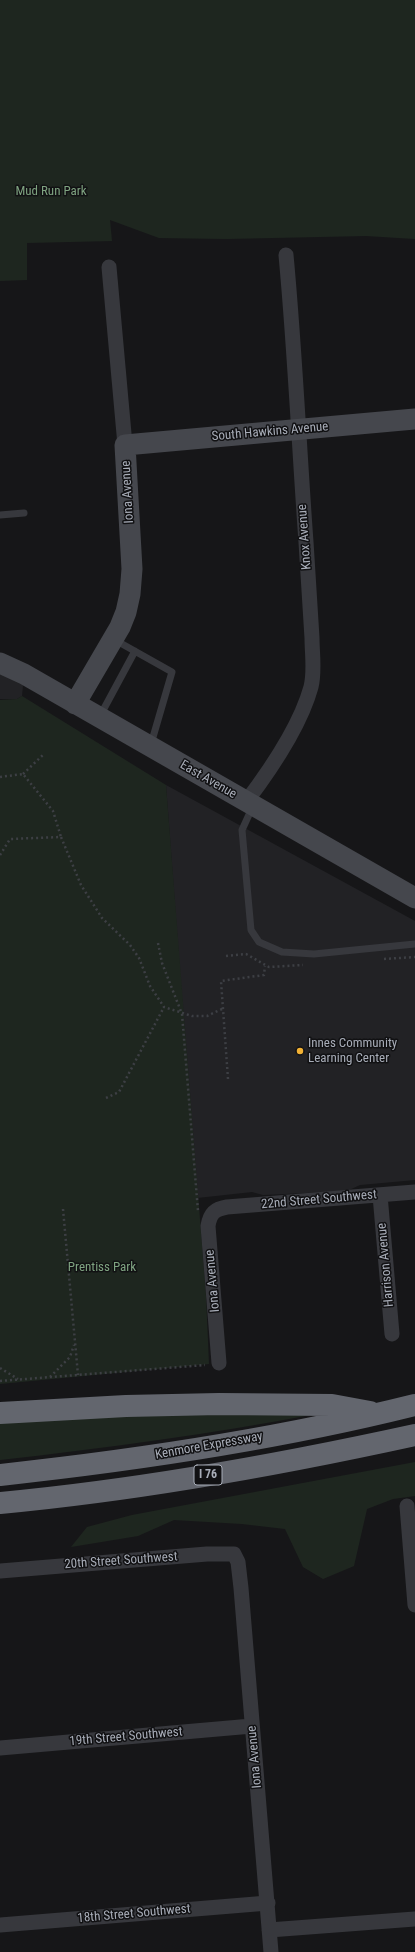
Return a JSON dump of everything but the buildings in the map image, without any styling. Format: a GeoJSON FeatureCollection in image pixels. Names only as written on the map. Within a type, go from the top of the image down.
{"type":"FeatureCollection","features":[{"type":"Feature","properties":{"kind":"highway"},"geometry":{"type":"LineString","coordinates":[[0,1413],[126,1406],[219,1404],[332,1405],[380,1414]]}},
{"type":"Feature","properties":{"kind":"highway","name":"Kenmore Expressway"},"geometry":{"type":"LineString","coordinates":[[0,1475],[161,1455],[380,1414],[415,1405]]}},
{"type":"Feature","properties":{"kind":"highway","name":"I 76"},"geometry":{"type":"LineString","coordinates":[[0,1503],[157,1484],[415,1435]]}},
{"type":"Feature","properties":{"kind":"street","name":"Knox Avenue"},"geometry":{"type":"LineString","coordinates":[[249,804],[300,715],[311,685],[312,653],[310,602],[297,430],[294,339],[286,255]]}},
{"type":"Feature","properties":{"kind":"street","name":"Iona Avenue"},"geometry":{"type":"LineString","coordinates":[[75,704],[113,639],[126,612],[132,569],[125,445],[109,267]]}},
{"type":"Feature","properties":{"kind":"street","name":"South Hawkins Avenue"},"geometry":{"type":"LineString","coordinates":[[125,445],[415,419]]}},
{"type":"Feature","properties":{"kind":"street","name":"East Avenue"},"geometry":{"type":"LineString","coordinates":[[0,663],[24,674],[415,898]]}},
{"type":"Feature","properties":{"kind":"street","name":"22nd Street Southwest"},"geometry":{"type":"LineString","coordinates":[[223,1208],[415,1192]]}},
{"type":"Feature","properties":{"kind":"street","name":"Harrison Avenue"},"geometry":{"type":"LineString","coordinates":[[380,1195],[392,1334]]}},
{"type":"Feature","properties":{"kind":"street","name":"Iona Avenue"},"geometry":{"type":"LineString","coordinates":[[213,1363],[208,1226],[210,1217],[214,1212],[223,1208]]}},
{"type":"Feature","properties":{"kind":"street"},"geometry":{"type":"LineString","coordinates":[[407,1506],[415,1605]]}},
{"type":"Feature","properties":{"kind":"street","name":"20th Street Southwest"},"geometry":{"type":"LineString","coordinates":[[0,1571],[207,1554],[234,1554],[238,1562]]}},
{"type":"Feature","properties":{"kind":"street","name":"Iona Avenue"},"geometry":{"type":"LineString","coordinates":[[238,1562],[271,1952]]}},
{"type":"Feature","properties":{"kind":"street","name":"19th Street Southwest"},"geometry":{"type":"LineString","coordinates":[[0,1748],[252,1726]]}},
{"type":"Feature","properties":{"kind":"street","name":"18th Street Southwest"},"geometry":{"type":"LineString","coordinates":[[0,1925],[268,1903]]}},
{"type":"Feature","properties":{"kind":"street"},"geometry":{"type":"LineString","coordinates":[[269,1930],[415,1919]]}},
{"type":"Feature","properties":{"kind":"lane"},"geometry":{"type":"LineString","coordinates":[[0,515],[24,512]]}},
{"type":"Feature","properties":{"kind":"lane"},"geometry":{"type":"LineString","coordinates":[[113,639],[172,672],[150,747]]}},
{"type":"Feature","properties":{"kind":"lane"},"geometry":{"type":"LineString","coordinates":[[99,718],[134,651]]}},
{"type":"Feature","properties":{"kind":"lane"},"geometry":{"type":"LineString","coordinates":[[249,804],[242,830],[251,930],[259,942],[282,952],[314,954],[415,944]]}},
{"type":"Feature","properties":{"kind":"path"},"geometry":{"type":"LineString","coordinates":[[0,777],[24,774],[44,754]]}},
{"type":"Feature","properties":{"kind":"path"},"geometry":{"type":"LineString","coordinates":[[24,774],[53,811],[61,837],[81,885],[102,918],[130,945],[139,958],[150,986],[164,1007],[182,1014],[207,1016],[222,1009]]}},
{"type":"Feature","properties":{"kind":"path"},"geometry":{"type":"LineString","coordinates":[[0,855],[10,839],[61,837]]}},
{"type":"Feature","properties":{"kind":"path"},"geometry":{"type":"LineString","coordinates":[[158,943],[162,963],[182,1014],[198,1213]]}},
{"type":"Feature","properties":{"kind":"path"},"geometry":{"type":"LineString","coordinates":[[228,1079],[221,981],[264,975],[265,965]]}},
{"type":"Feature","properties":{"kind":"path"},"geometry":{"type":"LineString","coordinates":[[106,1098],[119,1092],[164,1007]]}},
{"type":"Feature","properties":{"kind":"path"},"geometry":{"type":"LineString","coordinates":[[63,1209],[78,1375]]}},
{"type":"Feature","properties":{"kind":"path"},"geometry":{"type":"LineString","coordinates":[[50,1377],[70,1357],[75,1344]]}},
{"type":"Feature","properties":{"kind":"path"},"geometry":{"type":"LineString","coordinates":[[0,1381],[204,1366],[213,1363]]}},
{"type":"Feature","properties":{"kind":"path"},"geometry":{"type":"LineString","coordinates":[[0,1368],[18,1380]]}},
{"type":"Feature","properties":{"kind":"shaded area"},"geometry":{"type":"Polygon","coordinates":[[[0,663],[24,674],[22,696],[17,699],[0,699],[0,663]]]}},
{"type":"Feature","properties":{"kind":"shaded area","name":"Innes Community Learning Center"},"geometry":{"type":"Polygon","coordinates":[[[166,785],[415,921],[415,1180],[360,1185],[347,1191],[263,1195],[252,1192],[197,1198],[166,785]]]}},
{"type":"Feature","properties":{"kind":"green space","name":"Mud Run Park"},"geometry":{"type":"Polygon","coordinates":[[[0,0],[415,0],[415,239],[366,236],[226,239],[159,238],[110,220],[112,241],[27,243],[27,280],[0,281],[0,0]]]}},
{"type":"Feature","properties":{"kind":"green space","name":"Prentiss Park"},"geometry":{"type":"Polygon","coordinates":[[[22,696],[166,785],[206,1296],[209,1364],[0,1384],[0,700],[17,699],[22,696]]]}},
{"type":"Feature","properties":{"kind":"green space"},"geometry":{"type":"Polygon","coordinates":[[[96,1413],[316,1414],[158,1440],[0,1460],[0,1423],[96,1413]]]}},
{"type":"Feature","properties":{"kind":"green space"},"geometry":{"type":"Polygon","coordinates":[[[415,1462],[415,1496],[393,1499],[367,1509],[354,1566],[323,1579],[303,1567],[285,1529],[242,1524],[174,1520],[138,1536],[71,1547],[87,1527],[132,1515],[415,1462]]]}},
{"type":"Feature","properties":{"kind":"place","name":"Innes Community Learning Center"},"geometry":{"type":"Point","coordinates":[300,1051]}}]}
